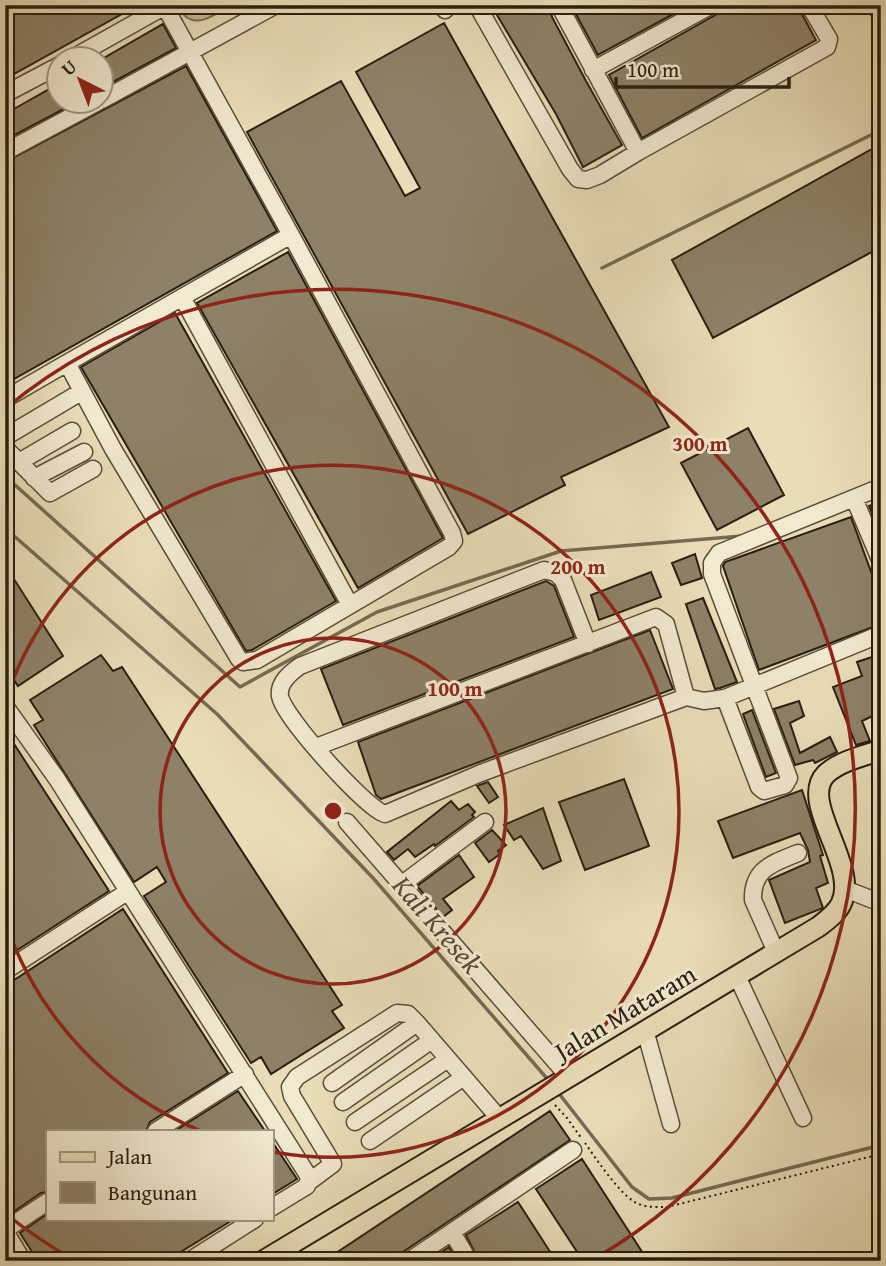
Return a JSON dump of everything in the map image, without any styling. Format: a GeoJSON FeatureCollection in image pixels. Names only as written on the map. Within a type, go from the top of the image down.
{"type":"FeatureCollection","features":[{"type":"Feature","properties":{"kind":"main road"},"geometry":{"type":"LineString","coordinates":[[845,889],[843,872],[819,801],[818,787],[824,775],[837,766],[881,750]]}},
{"type":"Feature","properties":{"kind":"main road","name":"Jalan Mataram"},"geometry":{"type":"LineString","coordinates":[[263,1261],[287,1255],[499,1118],[776,953],[831,917],[841,904],[845,889]]}},
{"type":"Feature","properties":{"kind":"street"},"geometry":{"type":"LineString","coordinates":[[116,92],[276,5]]}},
{"type":"Feature","properties":{"kind":"street"},"geometry":{"type":"LineString","coordinates":[[477,5],[570,169],[578,179],[587,180],[827,47],[829,39],[809,5]]}},
{"type":"Feature","properties":{"kind":"street"},"geometry":{"type":"LineString","coordinates":[[559,5],[638,152]]}},
{"type":"Feature","properties":{"kind":"street"},"geometry":{"type":"LineString","coordinates":[[593,70],[712,5]]}},
{"type":"Feature","properties":{"kind":"street"},"geometry":{"type":"LineString","coordinates":[[66,363],[239,659],[246,663],[257,660],[449,547],[454,539],[165,6],[94,46]]}},
{"type":"Feature","properties":{"kind":"street"},"geometry":{"type":"LineString","coordinates":[[5,94],[46,72]]}},
{"type":"Feature","properties":{"kind":"street"},"geometry":{"type":"LineString","coordinates":[[5,152],[72,116]]}},
{"type":"Feature","properties":{"kind":"street"},"geometry":{"type":"LineString","coordinates":[[5,398],[291,235]]}},
{"type":"Feature","properties":{"kind":"street"},"geometry":{"type":"LineString","coordinates":[[182,297],[350,605]]}},
{"type":"Feature","properties":{"kind":"street"},"geometry":{"type":"LineString","coordinates":[[5,438],[81,392]]}},
{"type":"Feature","properties":{"kind":"street"},"geometry":{"type":"LineString","coordinates":[[19,462],[72,431]]}},
{"type":"Feature","properties":{"kind":"street"},"geometry":{"type":"LineString","coordinates":[[5,448],[50,493],[93,469]]}},
{"type":"Feature","properties":{"kind":"street"},"geometry":{"type":"LineString","coordinates":[[34,478],[84,452]]}},
{"type":"Feature","properties":{"kind":"street"},"geometry":{"type":"LineString","coordinates":[[725,698],[759,787],[764,791],[785,785],[789,778],[712,574],[712,562],[719,553],[881,487]]}},
{"type":"Feature","properties":{"kind":"street"},"geometry":{"type":"LineString","coordinates":[[854,498],[881,562]]}},
{"type":"Feature","properties":{"kind":"street"},"geometry":{"type":"LineString","coordinates":[[588,644],[563,580],[556,573],[544,570],[300,666],[289,674],[279,694],[282,704],[359,796],[378,812],[385,814],[481,773],[686,697],[704,701],[725,698],[881,634]]}},
{"type":"Feature","properties":{"kind":"street"},"geometry":{"type":"LineString","coordinates":[[316,747],[651,618],[661,619],[666,624],[686,697]]}},
{"type":"Feature","properties":{"kind":"street"},"geometry":{"type":"LineString","coordinates":[[5,706],[11,727],[57,779],[310,1181]]}},
{"type":"Feature","properties":{"kind":"street"},"geometry":{"type":"LineString","coordinates":[[401,885],[485,821]]}},
{"type":"Feature","properties":{"kind":"street"},"geometry":{"type":"LineString","coordinates":[[347,822],[567,1077]]}},
{"type":"Feature","properties":{"kind":"street"},"geometry":{"type":"LineString","coordinates":[[776,953],[753,900],[753,893],[769,864],[798,853]]}},
{"type":"Feature","properties":{"kind":"street"},"geometry":{"type":"LineString","coordinates":[[845,889],[881,903]]}},
{"type":"Feature","properties":{"kind":"street"},"geometry":{"type":"LineString","coordinates":[[5,971],[127,892]]}},
{"type":"Feature","properties":{"kind":"street"},"geometry":{"type":"LineString","coordinates":[[737,975],[803,1118]]}},
{"type":"Feature","properties":{"kind":"street"},"geometry":{"type":"LineString","coordinates":[[273,1207],[307,1186],[333,1164],[292,1096],[290,1087],[297,1077],[397,1013],[408,1014],[417,1023],[499,1118]]}},
{"type":"Feature","properties":{"kind":"street"},"geometry":{"type":"LineString","coordinates":[[332,1083],[417,1023]]}},
{"type":"Feature","properties":{"kind":"street"},"geometry":{"type":"LineString","coordinates":[[645,1030],[671,1124]]}},
{"type":"Feature","properties":{"kind":"street"},"geometry":{"type":"LineString","coordinates":[[343,1101],[432,1040]]}},
{"type":"Feature","properties":{"kind":"street"},"geometry":{"type":"LineString","coordinates":[[355,1122],[448,1059]]}},
{"type":"Feature","properties":{"kind":"street"},"geometry":{"type":"LineString","coordinates":[[158,1130],[245,1074]]}},
{"type":"Feature","properties":{"kind":"street"},"geometry":{"type":"LineString","coordinates":[[370,1141],[464,1077]]}},
{"type":"Feature","properties":{"kind":"street"},"geometry":{"type":"LineString","coordinates":[[409,1261],[573,1150]]}},
{"type":"Feature","properties":{"kind":"street"},"geometry":{"type":"LineString","coordinates":[[23,1261],[5,1230],[46,1203]]}},
{"type":"Feature","properties":{"kind":"street"},"geometry":{"type":"LineString","coordinates":[[188,1261],[253,1220]]}},
{"type":"Feature","properties":{"kind":"street"},"geometry":{"type":"LineString","coordinates":[[452,1232],[469,1261]]}},
{"type":"Feature","properties":{"kind":"path"},"geometry":{"type":"LineString","coordinates":[[543,1091],[567,1118],[604,1170],[633,1201],[647,1206],[667,1208],[881,1154]]}},
{"type":"Feature","properties":{"kind":"shaded area"},"geometry":{"type":"Polygon","coordinates":[[[183,5],[231,5],[208,18],[195,20],[184,15],[183,5]]]}},
{"type":"Feature","properties":{"kind":"building"},"geometry":{"type":"Polygon","coordinates":[[[5,5],[138,5],[64,46],[46,46],[46,56],[5,79],[5,5]]]}},
{"type":"Feature","properties":{"kind":"building"},"geometry":{"type":"Polygon","coordinates":[[[491,5],[549,5],[552,17],[622,145],[583,167],[556,114],[491,5]]]}},
{"type":"Feature","properties":{"kind":"building"},"geometry":{"type":"Polygon","coordinates":[[[571,5],[690,5],[598,55],[571,5]]]}},
{"type":"Feature","properties":{"kind":"building"},"geometry":{"type":"Polygon","coordinates":[[[722,5],[797,5],[816,40],[642,138],[609,75],[717,14],[722,5]]]}},
{"type":"Feature","properties":{"kind":"building"},"geometry":{"type":"Polygon","coordinates":[[[444,23],[669,427],[561,477],[565,485],[468,534],[247,132],[341,81],[405,196],[420,188],[356,72],[444,23]]]}},
{"type":"Feature","properties":{"kind":"building"},"geometry":{"type":"Polygon","coordinates":[[[163,24],[176,48],[116,80],[116,51],[163,24]]]}},
{"type":"Feature","properties":{"kind":"building"},"geometry":{"type":"Polygon","coordinates":[[[186,66],[277,231],[5,384],[5,162],[92,116],[116,116],[116,103],[186,66]]]}},
{"type":"Feature","properties":{"kind":"building"},"geometry":{"type":"Polygon","coordinates":[[[46,91],[46,116],[50,116],[5,140],[5,114],[46,91]]]}},
{"type":"Feature","properties":{"kind":"building"},"geometry":{"type":"Polygon","coordinates":[[[881,144],[881,247],[713,338],[672,260],[881,144]]]}},
{"type":"Feature","properties":{"kind":"building"},"geometry":{"type":"Polygon","coordinates":[[[288,252],[443,538],[358,588],[197,303],[288,252]]]}},
{"type":"Feature","properties":{"kind":"building"},"geometry":{"type":"Polygon","coordinates":[[[175,313],[336,601],[252,650],[246,651],[81,367],[175,313]]]}},
{"type":"Feature","properties":{"kind":"building"},"geometry":{"type":"Polygon","coordinates":[[[748,428],[784,495],[717,530],[681,463],[748,428]]]}},
{"type":"Feature","properties":{"kind":"building"},"geometry":{"type":"Polygon","coordinates":[[[881,501],[881,534],[869,506],[881,501]]]}},
{"type":"Feature","properties":{"kind":"building"},"geometry":{"type":"Polygon","coordinates":[[[851,517],[881,599],[881,624],[759,670],[723,566],[725,562],[851,517]]]}},
{"type":"Feature","properties":{"kind":"building"},"geometry":{"type":"Polygon","coordinates":[[[695,554],[702,578],[681,585],[672,563],[695,554]]]}},
{"type":"Feature","properties":{"kind":"building"},"geometry":{"type":"Polygon","coordinates":[[[5,565],[63,656],[18,686],[5,667],[5,565]]]}},
{"type":"Feature","properties":{"kind":"building"},"geometry":{"type":"Polygon","coordinates":[[[651,572],[661,597],[599,620],[591,595],[651,572]]]}},
{"type":"Feature","properties":{"kind":"building"},"geometry":{"type":"Polygon","coordinates":[[[546,581],[554,586],[574,637],[343,725],[321,669],[546,581]]]}},
{"type":"Feature","properties":{"kind":"building"},"geometry":{"type":"Polygon","coordinates":[[[703,598],[737,682],[715,689],[686,604],[703,598]]]}},
{"type":"Feature","properties":{"kind":"building"},"geometry":{"type":"Polygon","coordinates":[[[650,630],[673,689],[381,799],[376,795],[358,742],[650,630]]]}},
{"type":"Feature","properties":{"kind":"building"},"geometry":{"type":"Polygon","coordinates":[[[101,655],[113,671],[122,667],[342,1005],[332,1011],[344,1028],[271,1074],[261,1057],[251,1063],[144,896],[166,882],[157,867],[134,882],[34,725],[43,720],[30,700],[101,655]]]}},
{"type":"Feature","properties":{"kind":"building"},"geometry":{"type":"Polygon","coordinates":[[[875,656],[878,666],[881,665],[881,712],[862,721],[870,741],[856,745],[833,687],[862,676],[857,662],[875,656]]]}},
{"type":"Feature","properties":{"kind":"building"},"geometry":{"type":"Polygon","coordinates":[[[799,701],[804,716],[790,723],[800,753],[830,737],[837,752],[815,763],[813,760],[795,765],[774,709],[799,701]]]}},
{"type":"Feature","properties":{"kind":"building"},"geometry":{"type":"Polygon","coordinates":[[[752,710],[776,773],[766,777],[743,714],[752,710]]]}},
{"type":"Feature","properties":{"kind":"building"},"geometry":{"type":"Polygon","coordinates":[[[5,730],[109,891],[5,958],[5,730]]]}},
{"type":"Feature","properties":{"kind":"building"},"geometry":{"type":"Polygon","coordinates":[[[624,779],[649,846],[585,870],[559,802],[624,779]]]}},
{"type":"Feature","properties":{"kind":"building"},"geometry":{"type":"Polygon","coordinates":[[[488,782],[498,797],[489,803],[477,786],[488,782]]]}},
{"type":"Feature","properties":{"kind":"building"},"geometry":{"type":"Polygon","coordinates":[[[802,790],[823,855],[820,856],[828,883],[816,888],[823,908],[785,923],[769,880],[810,862],[800,833],[733,858],[718,821],[802,790]]]}},
{"type":"Feature","properties":{"kind":"building"},"geometry":{"type":"Polygon","coordinates":[[[451,801],[459,810],[468,804],[475,812],[472,815],[474,817],[435,846],[434,844],[415,857],[408,849],[394,860],[387,852],[451,801]]]}},
{"type":"Feature","properties":{"kind":"building"},"geometry":{"type":"Polygon","coordinates":[[[543,808],[561,861],[543,869],[521,836],[514,840],[504,825],[543,808]]]}},
{"type":"Feature","properties":{"kind":"building"},"geometry":{"type":"Polygon","coordinates":[[[492,830],[506,845],[498,851],[500,854],[489,862],[475,843],[492,830]]]}},
{"type":"Feature","properties":{"kind":"building"},"geometry":{"type":"Polygon","coordinates":[[[459,855],[474,877],[443,899],[452,910],[443,917],[417,886],[459,855]]]}},
{"type":"Feature","properties":{"kind":"building"},"geometry":{"type":"Polygon","coordinates":[[[123,909],[228,1073],[150,1122],[146,1130],[46,1130],[46,1192],[6,1217],[5,986],[123,909]]]}},
{"type":"Feature","properties":{"kind":"building"},"geometry":{"type":"Polygon","coordinates":[[[238,1091],[264,1130],[177,1130],[238,1091]]]}},
{"type":"Feature","properties":{"kind":"building"},"geometry":{"type":"Polygon","coordinates":[[[550,1111],[570,1140],[403,1252],[399,1261],[324,1261],[550,1111]]]}},
{"type":"Feature","properties":{"kind":"building"},"geometry":{"type":"Polygon","coordinates":[[[273,1143],[297,1179],[273,1194],[273,1143]]]}},
{"type":"Feature","properties":{"kind":"building"},"geometry":{"type":"Polygon","coordinates":[[[582,1159],[648,1261],[583,1261],[536,1189],[582,1159]]]}},
{"type":"Feature","properties":{"kind":"building"},"geometry":{"type":"Polygon","coordinates":[[[518,1202],[556,1261],[479,1261],[466,1235],[518,1202]]]}},
{"type":"Feature","properties":{"kind":"building"},"geometry":{"type":"Polygon","coordinates":[[[46,1215],[46,1220],[232,1220],[166,1261],[38,1261],[20,1233],[46,1215]]]}},
{"type":"Feature","properties":{"kind":"building"},"geometry":{"type":"Polygon","coordinates":[[[449,1247],[457,1261],[428,1261],[449,1247]]]}},
{"type":"Feature","properties":{"kind":"waterway"},"geometry":{"type":"LineString","coordinates":[[602,268],[881,130]]}},
{"type":"Feature","properties":{"kind":"waterway"},"geometry":{"type":"LineString","coordinates":[[5,476],[240,687],[377,612],[561,551],[742,536]]}},
{"type":"Feature","properties":{"kind":"waterway","name":"Kali Kresek"},"geometry":{"type":"LineString","coordinates":[[5,528],[217,714],[373,878],[550,1082]]}},
{"type":"Feature","properties":{"kind":"waterway","name":"Kali Kresek"},"geometry":{"type":"LineString","coordinates":[[557,1091],[632,1187],[649,1199],[672,1198],[881,1145]]}},
{"type":"Feature","properties":{"kind":"railway"},"geometry":{"type":"LineString","coordinates":[[868,5],[881,29]]}}]}
